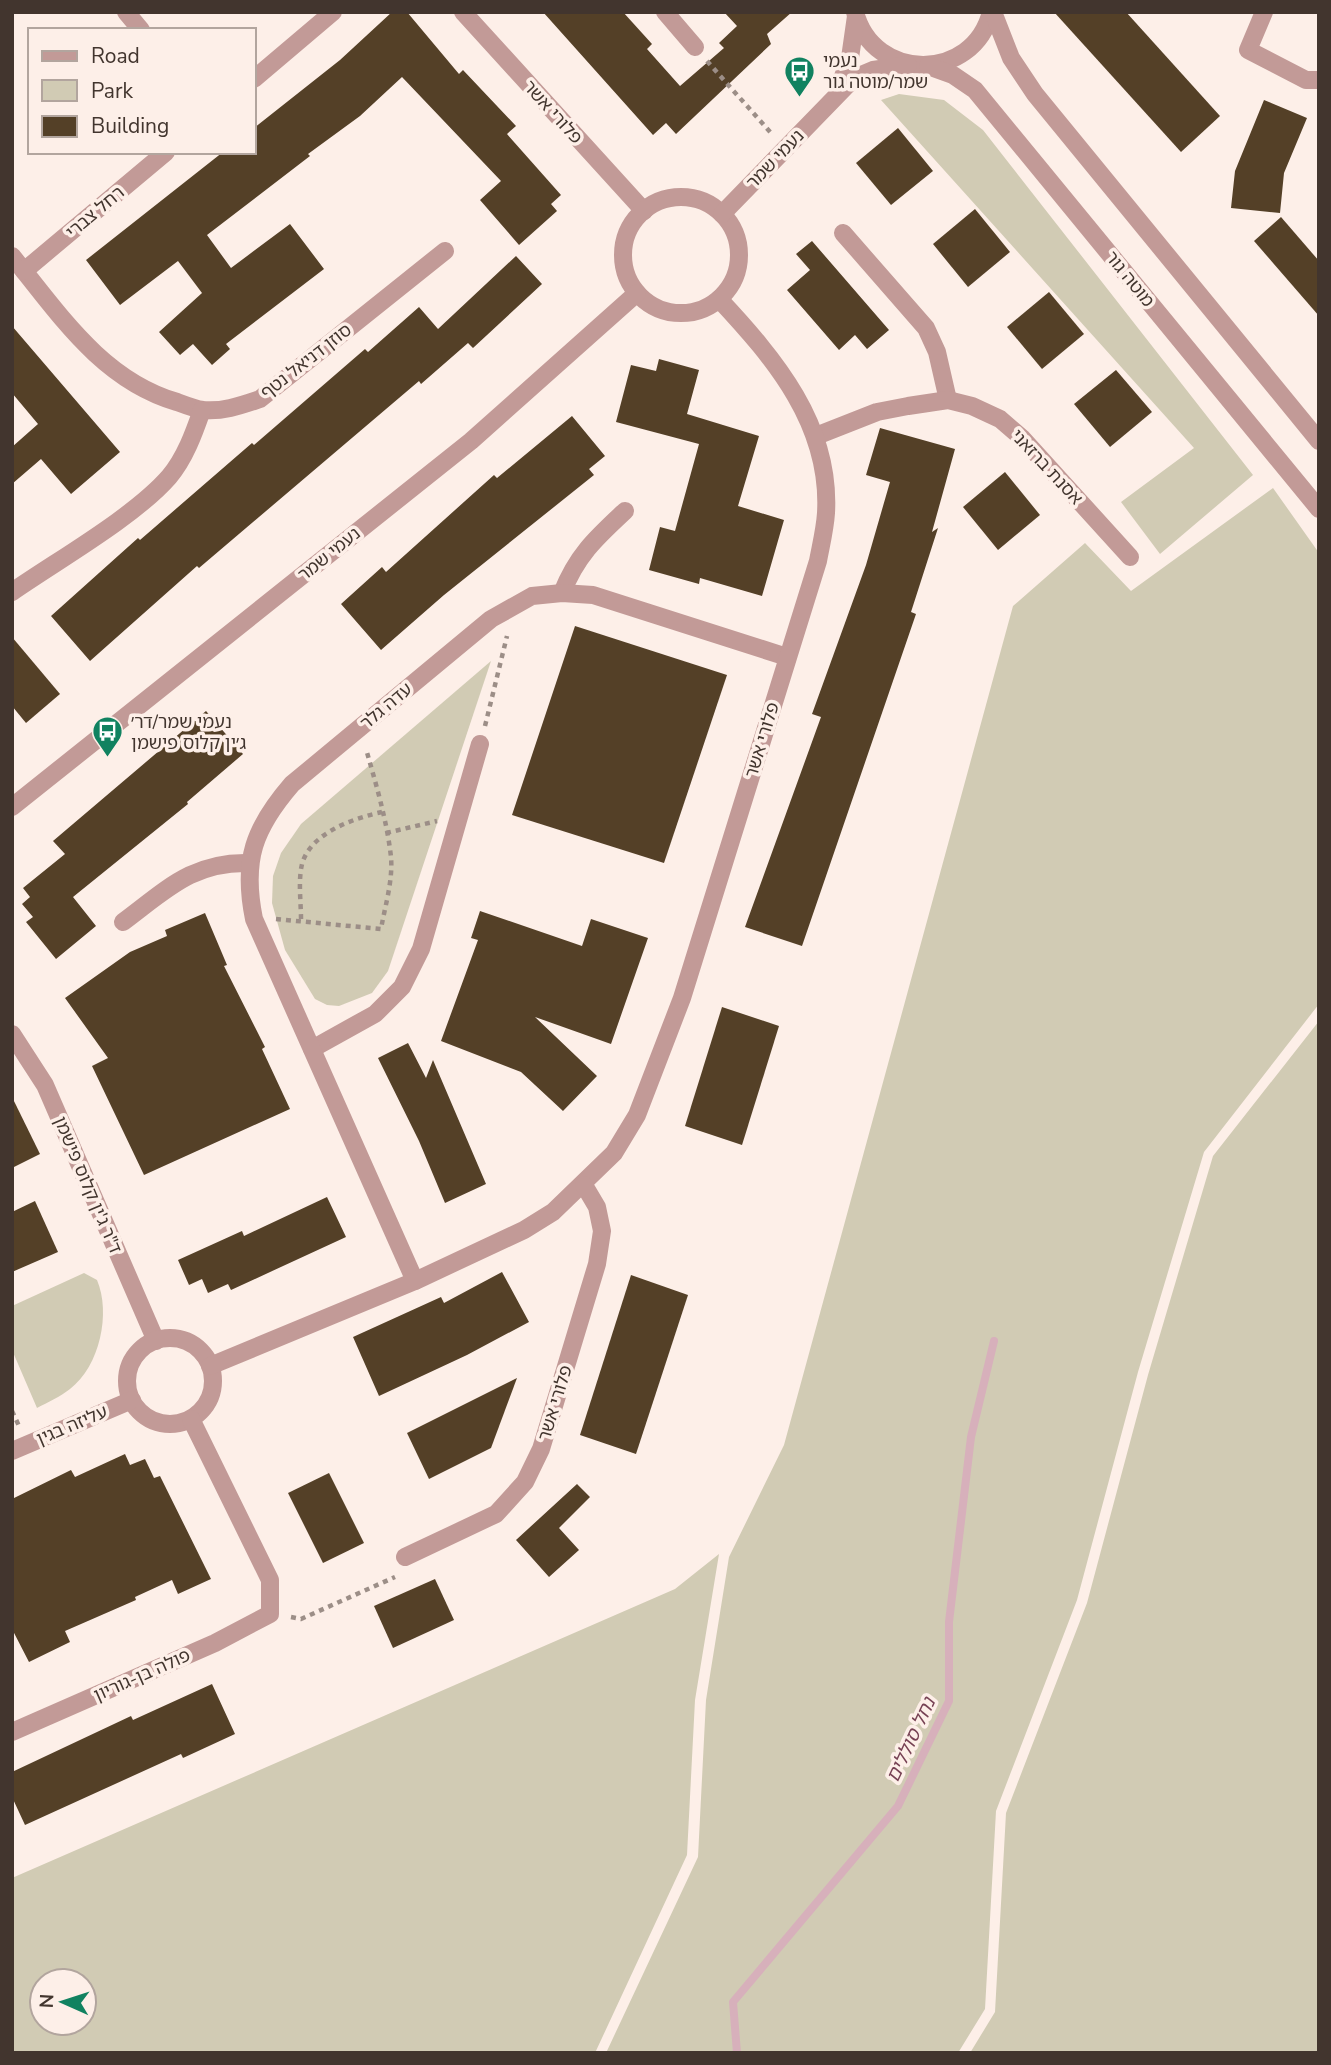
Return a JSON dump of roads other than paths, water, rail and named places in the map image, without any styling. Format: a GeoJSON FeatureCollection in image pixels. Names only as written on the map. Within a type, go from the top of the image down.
{"type":"FeatureCollection","features":[{"type":"Feature","properties":{"kind":"street"},"geometry":{"type":"LineString","coordinates":[[127,12],[139,28]]}},
{"type":"Feature","properties":{"kind":"street"},"geometry":{"type":"LineString","coordinates":[[256,77],[333,12]]}},
{"type":"Feature","properties":{"kind":"street"},"geometry":{"type":"LineString","coordinates":[[665,12],[695,47]]}},
{"type":"Feature","properties":{"kind":"street"},"geometry":{"type":"LineString","coordinates":[[855,14],[865,36],[879,51],[908,65],[928,66],[951,61],[970,49],[984,31],[992,12]]}},
{"type":"Feature","properties":{"kind":"street"},"geometry":{"type":"LineString","coordinates":[[992,12],[1011,58],[1035,94],[1319,441]]}},
{"type":"Feature","properties":{"kind":"street"},"geometry":{"type":"LineString","coordinates":[[1264,12],[1248,50],[1306,80],[1319,80]]}},
{"type":"Feature","properties":{"kind":"street","name":"נעמי שמר"},"geometry":{"type":"LineString","coordinates":[[828,103],[845,76],[855,14]]}},
{"type":"Feature","properties":{"kind":"street","name":"פלורי אשר"},"geometry":{"type":"LineString","coordinates":[[470,15],[644,211]]}},
{"type":"Feature","properties":{"kind":"street","name":"נעמי שמר"},"geometry":{"type":"LineString","coordinates":[[722,214],[854,78],[873,70],[908,65]]}},
{"type":"Feature","properties":{"kind":"street","name":"מוטה גור"},"geometry":{"type":"LineString","coordinates":[[928,66],[953,75],[975,90],[1319,509]]}},
{"type":"Feature","properties":{"kind":"street","name":"רחל צברי"},"geometry":{"type":"LineString","coordinates":[[24,271],[164,154]]}},
{"type":"Feature","properties":{"kind":"street"},"geometry":{"type":"LineString","coordinates":[[684,197],[704,202],[722,214],[735,234],[739,258],[736,273],[719,299],[699,310],[677,313],[662,310],[637,293],[630,282],[623,257],[628,231],[644,211],[669,198],[684,197]]}},
{"type":"Feature","properties":{"kind":"street"},"geometry":{"type":"LineString","coordinates":[[843,233],[926,328],[937,352],[948,400]]}},
{"type":"Feature","properties":{"kind":"street","name":"סוזן דניאל נטף"},"geometry":{"type":"LineString","coordinates":[[202,410],[231,408],[260,399],[446,251]]}},
{"type":"Feature","properties":{"kind":"street"},"geometry":{"type":"LineString","coordinates":[[12,256],[89,349],[111,370],[137,387],[202,410],[191,441],[169,477],[134,508],[12,592]]}},
{"type":"Feature","properties":{"kind":"street","name":"נעמי שמר"},"geometry":{"type":"LineString","coordinates":[[12,807],[471,441],[637,293]]}},
{"type":"Feature","properties":{"kind":"street","name":"פלורי אשר"},"geometry":{"type":"LineString","coordinates":[[210,1366],[415,1281],[524,1230],[553,1212],[584,1185],[614,1153],[637,1115],[660,1059],[818,561],[826,514],[825,476],[816,436],[794,388],[774,360],[719,299]]}},
{"type":"Feature","properties":{"kind":"street","name":"אסנת ברזאני"},"geometry":{"type":"LineString","coordinates":[[816,436],[877,412],[948,400],[972,406],[1000,419],[1130,556]]}},
{"type":"Feature","properties":{"kind":"street"},"geometry":{"type":"LineString","coordinates":[[562,593],[572,567],[586,548],[625,511]]}},
{"type":"Feature","properties":{"kind":"street","name":"עדה גלר"},"geometry":{"type":"LineString","coordinates":[[415,1281],[254,919],[248,888],[257,832],[271,809],[292,784],[491,619],[531,596],[562,593],[593,596],[787,657]]}},
{"type":"Feature","properties":{"kind":"street"},"geometry":{"type":"LineString","coordinates":[[312,1049],[374,1014],[402,986],[421,948],[480,744]]}},
{"type":"Feature","properties":{"kind":"street"},"geometry":{"type":"LineString","coordinates":[[123,922],[188,874],[209,866],[250,863]]}},
{"type":"Feature","properties":{"kind":"street","name":"ד\"ר ג'ין קלוס פישמן"},"geometry":{"type":"LineString","coordinates":[[12,1034],[45,1085],[156,1341]]}},
{"type":"Feature","properties":{"kind":"street","name":"פלורי אשר"},"geometry":{"type":"LineString","coordinates":[[405,1557],[496,1514],[525,1482],[536,1460],[597,1264],[603,1231],[597,1207],[584,1185]]}},
{"type":"Feature","properties":{"kind":"street"},"geometry":{"type":"LineString","coordinates":[[175,1339],[187,1342],[200,1350],[210,1366],[213,1387],[208,1401],[191,1419],[164,1424],[149,1419],[132,1400],[128,1372],[143,1348],[156,1341],[175,1339]]}},
{"type":"Feature","properties":{"kind":"street","name":"עליזה בגין"},"geometry":{"type":"LineString","coordinates":[[12,1451],[132,1400]]}},
{"type":"Feature","properties":{"kind":"street","name":"פולה בן-גוריון"},"geometry":{"type":"LineString","coordinates":[[12,1732],[215,1643],[270,1614],[270,1580],[191,1419]]}},
{"type":"Feature","properties":{"kind":"waterway","name":"נחל סוללים"},"geometry":{"type":"LineString","coordinates":[[737,2053],[733,2002],[898,1806],[949,1701],[949,1622],[971,1437],[994,1341]]}},
{"type":"Feature","properties":{"kind":"place","name":"נעמי שמר/מוטה גור"},"geometry":{"type":"Point","coordinates":[800,98]}},
{"type":"Feature","properties":{"kind":"place","name":"נעמי שמר/דר׳ ג׳ין קלוס פישמן"},"geometry":{"type":"Point","coordinates":[108,759]}}]}
